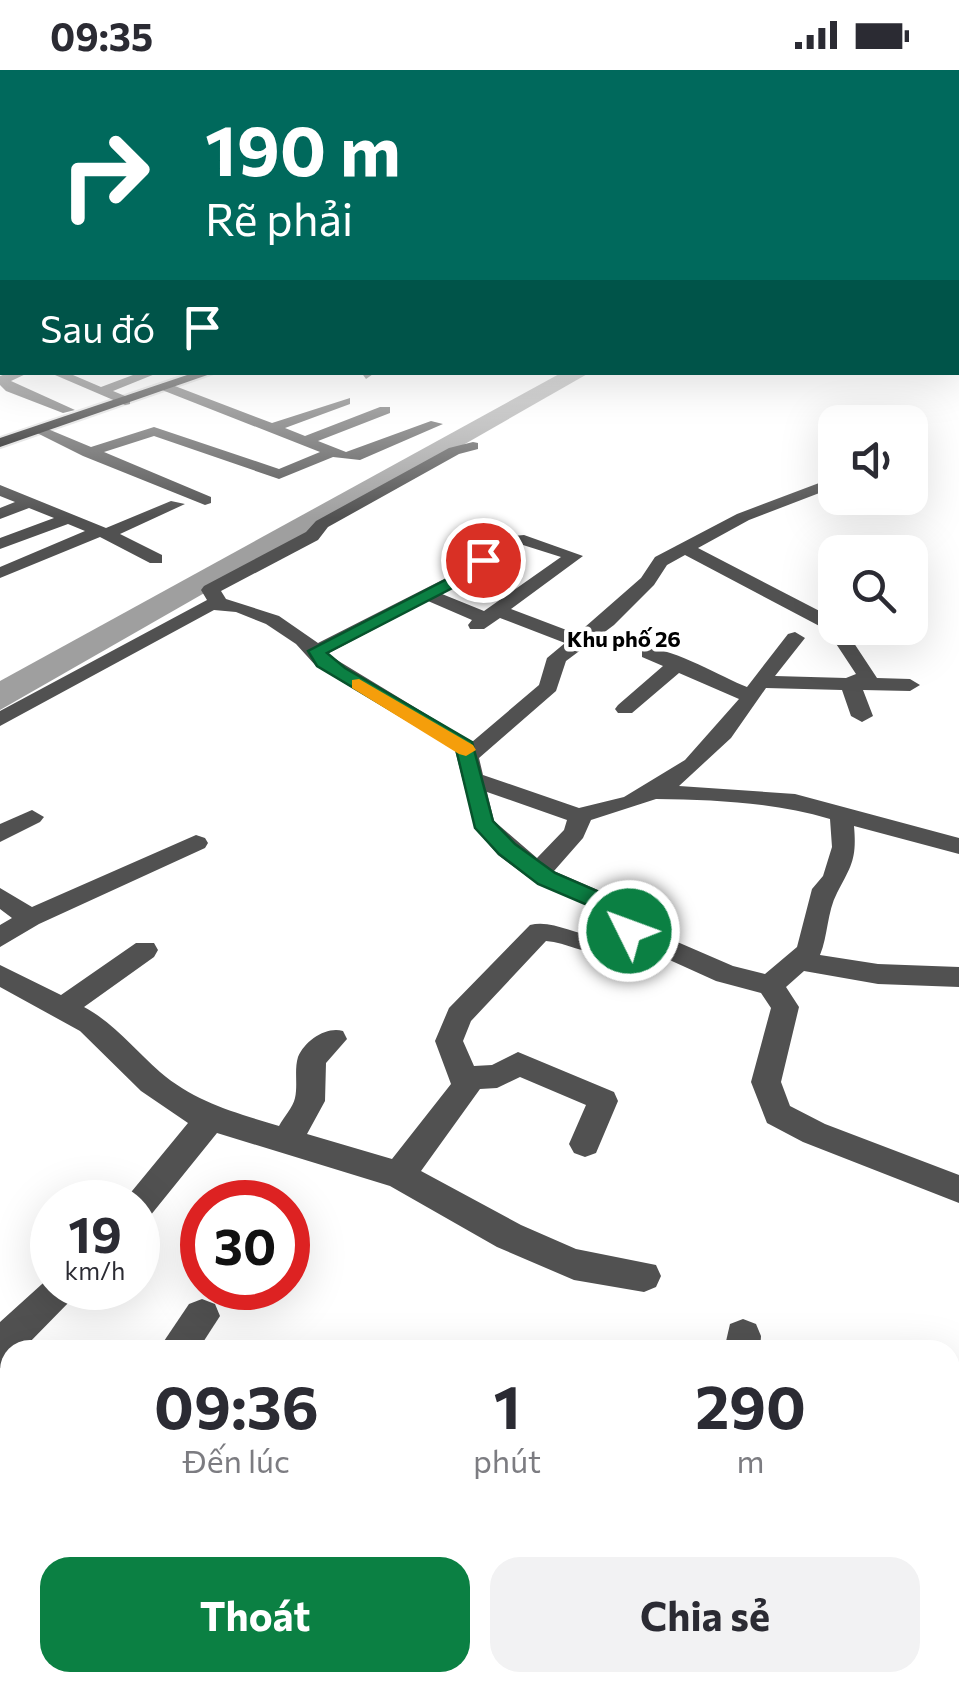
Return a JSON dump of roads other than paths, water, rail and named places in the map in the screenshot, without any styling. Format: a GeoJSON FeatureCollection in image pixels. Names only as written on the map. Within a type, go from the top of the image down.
{"type":"FeatureCollection","features":[{"type":"Feature","properties":{"kind":"main road"},"geometry":{"type":"LineString","coordinates":[[0,443],[201,375]]}},
{"type":"Feature","properties":{"kind":"street"},"geometry":{"type":"LineString","coordinates":[[98,392],[146,375]]}},
{"type":"Feature","properties":{"kind":"street"},"geometry":{"type":"LineString","coordinates":[[66,376],[125,401]]}},
{"type":"Feature","properties":{"kind":"street"},"geometry":{"type":"LineString","coordinates":[[3,384],[68,410]]}},
{"type":"Feature","properties":{"kind":"street"},"geometry":{"type":"LineString","coordinates":[[167,387],[333,452],[356,457],[436,424]]}},
{"type":"Feature","properties":{"kind":"street"},"geometry":{"type":"LineString","coordinates":[[272,428],[346,401]]}},
{"type":"Feature","properties":{"kind":"street"},"geometry":{"type":"LineString","coordinates":[[306,441],[384,410]]}},
{"type":"Feature","properties":{"kind":"street"},"geometry":{"type":"LineString","coordinates":[[38,430],[205,500]]}},
{"type":"Feature","properties":{"kind":"street"},"geometry":{"type":"LineString","coordinates":[[88,453],[154,431],[278,474],[333,452]]}},
{"type":"Feature","properties":{"kind":"street"},"geometry":{"type":"LineString","coordinates":[[216,604],[217,598],[210,590],[312,536],[322,524],[454,450],[473,446]]}},
{"type":"Feature","properties":{"kind":"street"},"geometry":{"type":"LineString","coordinates":[[470,767],[549,687],[557,658],[648,581],[660,560],[743,517],[818,488]]}},
{"type":"Feature","properties":{"kind":"street"},"geometry":{"type":"LineString","coordinates":[[0,490],[103,532],[156,559]]}},
{"type":"Feature","properties":{"kind":"street"},"geometry":{"type":"LineString","coordinates":[[0,514],[29,502]]}},
{"type":"Feature","properties":{"kind":"street"},"geometry":{"type":"LineString","coordinates":[[0,574],[177,504]]}},
{"type":"Feature","properties":{"kind":"street"},"geometry":{"type":"LineString","coordinates":[[0,544],[70,518]]}},
{"type":"Feature","properties":{"kind":"street"},"geometry":{"type":"LineString","coordinates":[[316,651],[458,579],[507,541],[524,540],[574,556],[488,618]]}},
{"type":"Feature","properties":{"kind":"street"},"geometry":{"type":"LineString","coordinates":[[684,548],[818,616]]}},
{"type":"Feature","properties":{"kind":"street"},"geometry":{"type":"LineString","coordinates":[[428,595],[488,618],[579,641]]}},
{"type":"Feature","properties":{"kind":"street"},"geometry":{"type":"LineString","coordinates":[[0,720],[216,604],[241,604],[316,651],[323,662],[338,672],[465,746],[483,823],[507,849],[538,872],[612,906],[629,931],[726,974],[770,986],[784,1007],[766,1082],[778,1114],[814,1133],[959,1189]]}},
{"type":"Feature","properties":{"kind":"street"},"geometry":{"type":"LineString","coordinates":[[538,872],[574,833],[580,816],[598,807],[637,800],[674,778],[742,716],[756,690],[795,638]]}},
{"type":"Feature","properties":{"kind":"street"},"geometry":{"type":"LineString","coordinates":[[847,645],[868,677],[850,683]]}},
{"type":"Feature","properties":{"kind":"street"},"geometry":{"type":"LineString","coordinates":[[649,653],[756,690],[850,683],[910,685]]}},
{"type":"Feature","properties":{"kind":"street"},"geometry":{"type":"LineString","coordinates":[[625,709],[679,664]]}},
{"type":"Feature","properties":{"kind":"street"},"geometry":{"type":"LineString","coordinates":[[850,683],[862,716]]}},
{"type":"Feature","properties":{"kind":"street"},"geometry":{"type":"LineString","coordinates":[[470,767],[580,816]]}},
{"type":"Feature","properties":{"kind":"street"},"geometry":{"type":"LineString","coordinates":[[652,792],[740,794],[795,801],[959,846]]}},
{"type":"Feature","properties":{"kind":"street"},"geometry":{"type":"LineString","coordinates":[[770,986],[809,952],[825,889],[835,878],[844,847],[841,815]]}},
{"type":"Feature","properties":{"kind":"street"},"geometry":{"type":"LineString","coordinates":[[0,834],[32,818]]}},
{"type":"Feature","properties":{"kind":"street"},"geometry":{"type":"LineString","coordinates":[[0,938],[30,918],[196,843]]}},
{"type":"Feature","properties":{"kind":"street"},"geometry":{"type":"LineString","coordinates":[[0,897],[30,918]]}},
{"type":"Feature","properties":{"kind":"street"},"geometry":{"type":"LineString","coordinates":[[398,1176],[467,1086],[449,1041],[459,1016],[539,932],[555,930],[596,948],[616,944],[629,931]]}},
{"type":"Feature","properties":{"kind":"street"},"geometry":{"type":"LineString","coordinates":[[62,1008],[145,950]]}},
{"type":"Feature","properties":{"kind":"street"},"geometry":{"type":"LineString","coordinates":[[799,960],[838,970],[892,976],[959,976]]}},
{"type":"Feature","properties":{"kind":"street"},"geometry":{"type":"LineString","coordinates":[[0,975],[90,1024],[152,1084],[211,1118],[398,1176],[509,1236],[574,1264],[644,1276]]}},
{"type":"Feature","properties":{"kind":"street"},"geometry":{"type":"LineString","coordinates":[[286,1141],[310,1100],[312,1058],[333,1039]]}},
{"type":"Feature","properties":{"kind":"street"},"geometry":{"type":"LineString","coordinates":[[464,1078],[496,1076],[518,1064],[594,1094],[603,1101],[585,1144]]}},
{"type":"Feature","properties":{"kind":"street"},"geometry":{"type":"LineString","coordinates":[[160,1180],[211,1118]]}},
{"type":"Feature","properties":{"kind":"street"},"geometry":{"type":"LineString","coordinates":[[7,1340],[38,1310]]}},
{"type":"Feature","properties":{"kind":"street"},"geometry":{"type":"LineString","coordinates":[[184,1340],[202,1316]]}},
{"type":"Feature","properties":{"kind":"district","name":"Khu phố 26"},"geometry":{"type":"Point","coordinates":[624,638]}}]}
